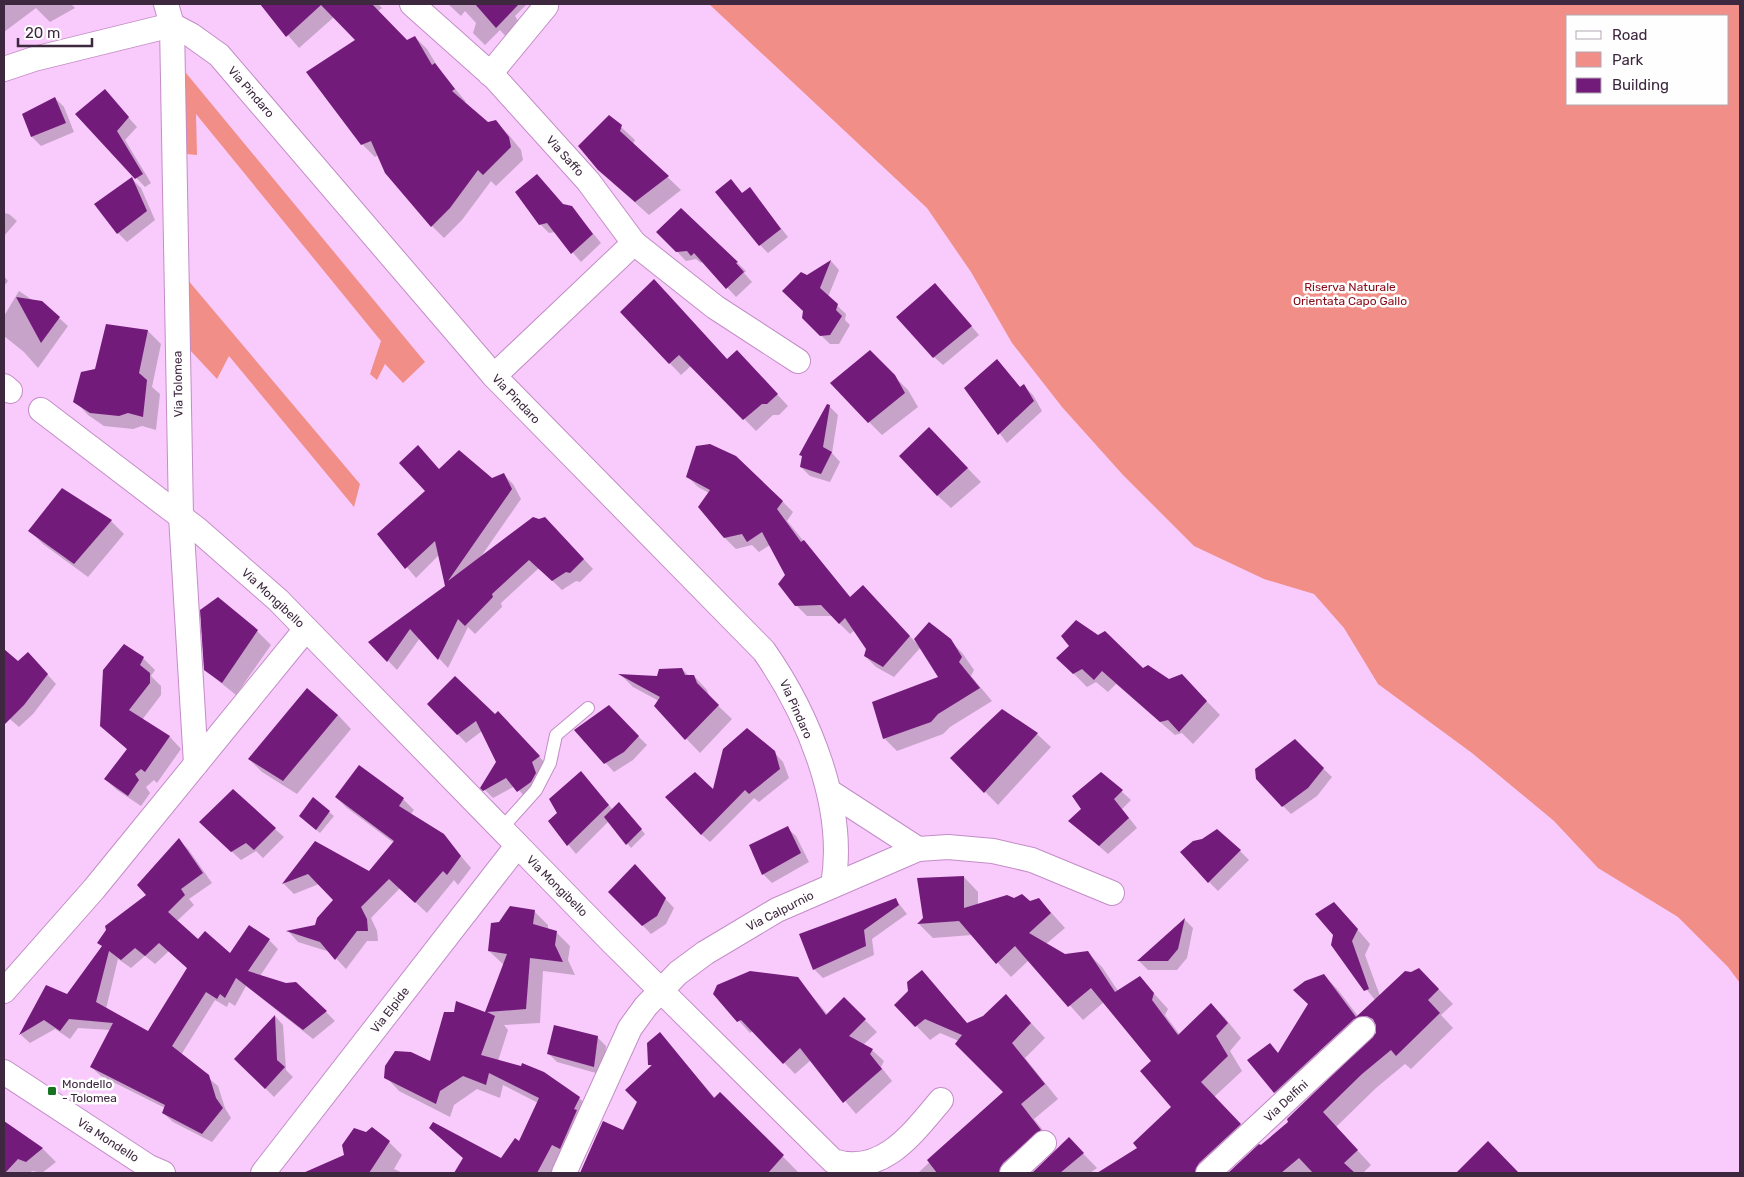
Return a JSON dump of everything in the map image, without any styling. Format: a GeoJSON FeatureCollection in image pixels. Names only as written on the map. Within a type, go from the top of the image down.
{"type":"FeatureCollection","features":[{"type":"Feature","properties":{"kind":"street","name":"Via Saffo"},"geometry":{"type":"LineString","coordinates":[[412,4],[490,74],[588,182],[634,243],[715,307],[798,361]]}},
{"type":"Feature","properties":{"kind":"street"},"geometry":{"type":"LineString","coordinates":[[490,74],[546,6],[545,4]]}},
{"type":"Feature","properties":{"kind":"street"},"geometry":{"type":"LineString","coordinates":[[4,69],[169,14]]}},
{"type":"Feature","properties":{"kind":"street","name":"Via Pindaro"},"geometry":{"type":"LineString","coordinates":[[169,14],[191,35],[219,55],[494,376],[764,651],[786,683],[830,792],[837,863],[833,885]]}},
{"type":"Feature","properties":{"kind":"street","name":"Via Tolomea"},"geometry":{"type":"LineString","coordinates":[[169,14],[181,516],[196,764]]}},
{"type":"Feature","properties":{"kind":"street"},"geometry":{"type":"LineString","coordinates":[[494,376],[634,243]]}},
{"type":"Feature","properties":{"kind":"street","name":"Via Mongibello"},"geometry":{"type":"LineString","coordinates":[[41,410],[181,516],[278,600],[501,829],[833,1161],[846,1168],[863,1169],[880,1165],[892,1156],[940,1100]]}},
{"type":"Feature","properties":{"kind":"street"},"geometry":{"type":"LineString","coordinates":[[4,991],[94,889],[306,629]]}},
{"type":"Feature","properties":{"kind":"street"},"geometry":{"type":"LineString","coordinates":[[830,792],[918,849]]}},
{"type":"Feature","properties":{"kind":"street","name":"Via Elpide"},"geometry":{"type":"LineString","coordinates":[[263,1173],[518,846]]}},
{"type":"Feature","properties":{"kind":"street","name":"Via Calpurnio"},"geometry":{"type":"LineString","coordinates":[[564,1173],[630,1028],[660,989],[713,947],[777,910],[918,849],[948,847],[993,851],[1032,860],[1112,893]]}},
{"type":"Feature","properties":{"kind":"street","name":"Via Delfini"},"geometry":{"type":"LineString","coordinates":[[1208,1173],[1363,1029]]}},
{"type":"Feature","properties":{"kind":"street","name":"Via Mondello"},"geometry":{"type":"LineString","coordinates":[[4,1072],[156,1171]]}},
{"type":"Feature","properties":{"kind":"street"},"geometry":{"type":"LineString","coordinates":[[1012,1173],[1044,1143]]}},
{"type":"Feature","properties":{"kind":"lane"},"geometry":{"type":"LineString","coordinates":[[501,829],[536,790],[550,763],[556,735],[588,708]]}},
{"type":"Feature","properties":{"kind":"green space","name":"Riserva Naturale Orientata Capo Gallo"},"geometry":{"type":"Polygon","coordinates":[[[709,4],[1740,4],[1740,983],[1728,967],[1678,917],[1598,868],[1554,821],[1472,753],[1378,684],[1344,628],[1314,594],[1264,579],[1194,546],[1123,475],[1062,407],[1012,343],[971,272],[927,208],[709,4]]]}},
{"type":"Feature","properties":{"kind":"green space"},"geometry":{"type":"Polygon","coordinates":[[[186,73],[425,362],[403,383],[385,364],[377,380],[370,374],[381,341],[196,114],[197,155],[186,154],[186,73]]]}},
{"type":"Feature","properties":{"kind":"green space"},"geometry":{"type":"Polygon","coordinates":[[[187,279],[360,484],[354,507],[229,356],[217,379],[188,348],[187,279]]]}},
{"type":"Feature","properties":{"kind":"building"},"geometry":{"type":"Polygon","coordinates":[[[260,4],[372,4],[407,40],[415,36],[432,65],[435,63],[455,89],[452,91],[488,122],[496,120],[509,137],[511,147],[483,175],[478,170],[450,208],[431,227],[385,173],[371,141],[361,145],[306,72],[355,40],[321,5],[286,37],[260,4]]]}},
{"type":"Feature","properties":{"kind":"building"},"geometry":{"type":"Polygon","coordinates":[[[475,4],[519,4],[496,28],[475,4]]]}},
{"type":"Feature","properties":{"kind":"building"},"geometry":{"type":"Polygon","coordinates":[[[105,89],[129,117],[117,131],[143,174],[135,179],[75,114],[105,89]]]}},
{"type":"Feature","properties":{"kind":"building"},"geometry":{"type":"Polygon","coordinates":[[[55,97],[66,123],[31,137],[22,114],[55,97]]]}},
{"type":"Feature","properties":{"kind":"building"},"geometry":{"type":"Polygon","coordinates":[[[609,115],[622,125],[620,131],[669,176],[635,202],[598,170],[578,146],[609,115]]]}},
{"type":"Feature","properties":{"kind":"building"},"geometry":{"type":"Polygon","coordinates":[[[537,174],[563,204],[572,206],[593,234],[571,254],[547,223],[539,225],[515,192],[537,174]]]}},
{"type":"Feature","properties":{"kind":"building"},"geometry":{"type":"Polygon","coordinates":[[[132,177],[147,211],[117,234],[94,204],[132,177]]]}},
{"type":"Feature","properties":{"kind":"building"},"geometry":{"type":"Polygon","coordinates":[[[731,179],[742,193],[750,187],[781,229],[759,246],[715,192],[731,179]]]}},
{"type":"Feature","properties":{"kind":"building"},"geometry":{"type":"Polygon","coordinates":[[[681,208],[738,262],[736,263],[744,272],[726,289],[694,253],[691,256],[687,251],[676,252],[656,232],[681,208]]]}},
{"type":"Feature","properties":{"kind":"building"},"geometry":{"type":"Polygon","coordinates":[[[831,260],[820,288],[838,304],[836,310],[842,316],[830,335],[820,336],[802,318],[803,311],[782,291],[801,272],[807,275],[831,260]]]}},
{"type":"Feature","properties":{"kind":"building"},"geometry":{"type":"Polygon","coordinates":[[[654,279],[727,359],[737,350],[778,394],[767,404],[762,404],[743,420],[679,355],[669,364],[620,312],[654,279]]]}},
{"type":"Feature","properties":{"kind":"building"},"geometry":{"type":"Polygon","coordinates":[[[935,283],[972,326],[933,358],[896,317],[935,283]]]}},
{"type":"Feature","properties":{"kind":"building"},"geometry":{"type":"Polygon","coordinates":[[[16,297],[42,301],[60,317],[41,343],[16,297]]]}},
{"type":"Feature","properties":{"kind":"building"},"geometry":{"type":"Polygon","coordinates":[[[106,324],[148,330],[139,373],[147,380],[143,417],[128,413],[119,416],[90,413],[73,402],[81,372],[95,369],[106,324]]]}},
{"type":"Feature","properties":{"kind":"building"},"geometry":{"type":"Polygon","coordinates":[[[870,350],[895,375],[905,393],[868,423],[830,383],[870,350]]]}},
{"type":"Feature","properties":{"kind":"building"},"geometry":{"type":"Polygon","coordinates":[[[997,359],[1020,387],[1024,384],[1034,401],[998,435],[964,388],[997,359]]]}},
{"type":"Feature","properties":{"kind":"building"},"geometry":{"type":"Polygon","coordinates":[[[827,404],[830,405],[823,447],[832,452],[821,474],[800,467],[802,456],[799,455],[827,404]]]}},
{"type":"Feature","properties":{"kind":"building"},"geometry":{"type":"Polygon","coordinates":[[[929,427],[968,468],[937,496],[899,456],[929,427]]]}},
{"type":"Feature","properties":{"kind":"building"},"geometry":{"type":"Polygon","coordinates":[[[710,444],[736,456],[783,501],[777,509],[801,542],[804,540],[850,597],[863,585],[910,636],[883,667],[864,656],[866,649],[845,618],[839,624],[821,605],[795,606],[778,584],[785,575],[762,532],[747,542],[742,534],[724,538],[698,507],[710,490],[686,477],[696,446],[710,444]]]}},
{"type":"Feature","properties":{"kind":"building"},"geometry":{"type":"Polygon","coordinates":[[[418,445],[439,469],[459,450],[492,478],[504,473],[512,489],[448,581],[533,517],[539,519],[545,517],[584,559],[570,573],[566,572],[552,581],[529,560],[492,594],[493,597],[465,626],[458,619],[438,660],[410,629],[387,662],[368,642],[445,586],[435,541],[405,569],[377,534],[425,491],[399,463],[418,445]]]}},
{"type":"Feature","properties":{"kind":"building"},"geometry":{"type":"Polygon","coordinates":[[[62,488],[112,520],[74,564],[28,531],[62,488]]]}},
{"type":"Feature","properties":{"kind":"building"},"geometry":{"type":"Polygon","coordinates":[[[218,597],[258,630],[222,683],[204,670],[200,610],[218,597]]]}},
{"type":"Feature","properties":{"kind":"building"},"geometry":{"type":"Polygon","coordinates":[[[1076,620],[1098,635],[1105,631],[1143,668],[1148,665],[1169,679],[1182,674],[1207,701],[1179,732],[1168,720],[1160,722],[1102,671],[1094,680],[1082,669],[1073,674],[1056,658],[1069,646],[1061,636],[1076,620]]]}},
{"type":"Feature","properties":{"kind":"building"},"geometry":{"type":"Polygon","coordinates":[[[929,622],[951,639],[962,657],[959,662],[980,688],[938,714],[931,722],[883,739],[872,702],[938,677],[914,639],[929,622]]]}},
{"type":"Feature","properties":{"kind":"building"},"geometry":{"type":"Polygon","coordinates":[[[124,644],[144,657],[140,665],[150,673],[150,683],[129,710],[170,736],[145,772],[141,769],[135,774],[139,780],[128,796],[104,779],[127,749],[100,726],[103,670],[124,644]]]}},
{"type":"Feature","properties":{"kind":"building"},"geometry":{"type":"Polygon","coordinates":[[[4,649],[18,661],[28,652],[48,674],[24,705],[4,725],[4,649]]]}},
{"type":"Feature","properties":{"kind":"building"},"geometry":{"type":"Polygon","coordinates":[[[682,668],[685,675],[694,675],[697,683],[719,705],[685,740],[654,706],[660,697],[618,674],[657,676],[659,669],[682,668]]]}},
{"type":"Feature","properties":{"kind":"building"},"geometry":{"type":"Polygon","coordinates":[[[455,676],[495,714],[498,711],[540,756],[532,762],[536,773],[531,782],[517,792],[506,778],[483,791],[480,788],[496,762],[476,721],[457,735],[427,704],[455,676]]]}},
{"type":"Feature","properties":{"kind":"building"},"geometry":{"type":"Polygon","coordinates":[[[307,688],[338,715],[283,781],[248,759],[307,688]]]}},
{"type":"Feature","properties":{"kind":"building"},"geometry":{"type":"Polygon","coordinates":[[[609,705],[639,736],[624,752],[604,764],[574,730],[609,705]]]}},
{"type":"Feature","properties":{"kind":"building"},"geometry":{"type":"Polygon","coordinates":[[[1002,709],[1038,733],[984,793],[950,758],[1002,709]]]}},
{"type":"Feature","properties":{"kind":"building"},"geometry":{"type":"Polygon","coordinates":[[[747,728],[775,751],[780,769],[749,794],[745,790],[701,835],[665,797],[695,772],[713,789],[723,749],[747,728]]]}},
{"type":"Feature","properties":{"kind":"building"},"geometry":{"type":"Polygon","coordinates":[[[1295,739],[1324,768],[1308,788],[1282,807],[1256,779],[1255,769],[1295,739]]]}},
{"type":"Feature","properties":{"kind":"building"},"geometry":{"type":"Polygon","coordinates":[[[359,765],[404,798],[399,806],[444,834],[461,856],[447,875],[443,871],[415,903],[389,879],[361,907],[367,919],[368,931],[357,931],[335,960],[320,942],[286,931],[315,925],[317,918],[333,900],[308,874],[282,884],[315,841],[369,871],[394,841],[335,797],[359,765]]]}},
{"type":"Feature","properties":{"kind":"building"},"geometry":{"type":"Polygon","coordinates":[[[581,771],[609,805],[567,846],[548,821],[557,813],[549,799],[581,771]]]}},
{"type":"Feature","properties":{"kind":"building"},"geometry":{"type":"Polygon","coordinates":[[[1101,772],[1123,790],[1114,799],[1129,818],[1099,846],[1068,821],[1081,809],[1072,796],[1101,772]]]}},
{"type":"Feature","properties":{"kind":"building"},"geometry":{"type":"Polygon","coordinates":[[[233,789],[276,828],[254,850],[246,843],[231,852],[199,822],[233,789]]]}},
{"type":"Feature","properties":{"kind":"building"},"geometry":{"type":"Polygon","coordinates":[[[313,797],[330,811],[316,830],[299,816],[313,797]]]}},
{"type":"Feature","properties":{"kind":"building"},"geometry":{"type":"Polygon","coordinates":[[[619,802],[642,829],[626,845],[604,817],[619,802]]]}},
{"type":"Feature","properties":{"kind":"building"},"geometry":{"type":"Polygon","coordinates":[[[788,826],[801,853],[762,875],[749,845],[788,826]]]}},
{"type":"Feature","properties":{"kind":"building"},"geometry":{"type":"Polygon","coordinates":[[[1217,829],[1241,850],[1208,883],[1180,852],[1193,841],[1202,839],[1217,829]]]}},
{"type":"Feature","properties":{"kind":"building"},"geometry":{"type":"Polygon","coordinates":[[[179,838],[203,873],[181,889],[185,895],[168,912],[198,939],[205,931],[230,953],[249,925],[270,939],[248,971],[286,983],[296,982],[327,1011],[303,1030],[236,978],[225,998],[220,994],[217,999],[206,992],[172,1046],[209,1075],[216,1098],[223,1108],[202,1134],[162,1113],[165,1105],[90,1067],[113,1023],[69,1019],[60,1031],[44,1020],[19,1035],[46,985],[67,994],[102,946],[97,943],[106,930],[105,926],[146,895],[137,885],[179,838]],[[159,943],[145,956],[135,948],[121,960],[109,951],[96,1002],[148,1031],[187,968],[159,943]]]}},
{"type":"Feature","properties":{"kind":"building"},"geometry":{"type":"Polygon","coordinates":[[[635,864],[666,898],[657,916],[642,926],[608,892],[635,864]]]}},
{"type":"Feature","properties":{"kind":"building"},"geometry":{"type":"Polygon","coordinates":[[[964,876],[964,908],[1007,895],[1014,898],[1022,894],[1030,901],[1039,898],[1051,913],[1029,933],[1065,954],[1088,951],[1115,992],[1140,976],[1154,993],[1152,1000],[1178,1035],[1211,1003],[1228,1023],[1216,1036],[1228,1056],[1201,1082],[1241,1124],[1199,1163],[1195,1173],[1097,1173],[1137,1148],[1133,1143],[1171,1107],[1140,1071],[1151,1061],[1091,988],[1068,1007],[1015,946],[996,964],[959,921],[917,924],[923,918],[917,878],[964,876]]]}},
{"type":"Feature","properties":{"kind":"building"},"geometry":{"type":"Polygon","coordinates":[[[896,898],[899,905],[864,930],[866,946],[813,970],[799,934],[896,898]]]}},
{"type":"Feature","properties":{"kind":"building"},"geometry":{"type":"Polygon","coordinates":[[[1334,902],[1358,929],[1352,941],[1369,989],[1364,991],[1331,945],[1333,935],[1315,914],[1334,902]]]}},
{"type":"Feature","properties":{"kind":"building"},"geometry":{"type":"Polygon","coordinates":[[[510,906],[535,910],[533,924],[557,931],[555,945],[563,962],[530,958],[526,1009],[487,1012],[495,1016],[481,1055],[521,1066],[522,1063],[544,1072],[580,1097],[574,1109],[577,1110],[560,1149],[552,1145],[537,1173],[454,1173],[463,1158],[429,1128],[433,1122],[501,1158],[515,1138],[519,1141],[539,1098],[489,1073],[486,1085],[463,1076],[440,1091],[436,1104],[384,1078],[385,1066],[395,1051],[411,1052],[430,1061],[444,1012],[454,1012],[456,1001],[485,1012],[507,954],[488,951],[491,923],[499,922],[510,906]]]}},
{"type":"Feature","properties":{"kind":"building"},"geometry":{"type":"Polygon","coordinates":[[[1185,918],[1178,949],[1168,961],[1137,961],[1185,918]]]}},
{"type":"Feature","properties":{"kind":"building"},"geometry":{"type":"Polygon","coordinates":[[[1419,968],[1439,989],[1428,1000],[1440,1013],[1396,1056],[1391,1050],[1362,1074],[1323,1112],[1358,1150],[1344,1163],[1355,1173],[1313,1173],[1299,1158],[1281,1173],[1228,1173],[1259,1144],[1261,1145],[1288,1122],[1287,1119],[1376,1033],[1376,1025],[1373,1019],[1367,1016],[1354,1019],[1274,1093],[1247,1060],[1270,1043],[1278,1053],[1308,1004],[1293,990],[1305,981],[1324,974],[1356,1017],[1405,971],[1411,972],[1419,968]]]}},
{"type":"Feature","properties":{"kind":"building"},"geometry":{"type":"Polygon","coordinates":[[[922,970],[967,1023],[983,1016],[1006,994],[1031,1023],[1012,1043],[1045,1084],[1021,1104],[1041,1130],[1003,1163],[999,1173],[937,1173],[927,1160],[1003,1092],[955,1044],[962,1035],[925,1019],[915,1027],[894,1005],[908,991],[907,982],[922,970]]]}},
{"type":"Feature","properties":{"kind":"building"},"geometry":{"type":"Polygon","coordinates":[[[750,971],[798,977],[826,1015],[844,997],[866,1019],[849,1036],[873,1049],[870,1054],[882,1069],[843,1103],[800,1048],[783,1064],[741,1020],[737,1022],[713,994],[717,985],[750,971]]]}},
{"type":"Feature","properties":{"kind":"building"},"geometry":{"type":"Polygon","coordinates":[[[275,1015],[277,1060],[285,1067],[265,1089],[234,1059],[275,1015]]]}},
{"type":"Feature","properties":{"kind":"building"},"geometry":{"type":"Polygon","coordinates":[[[554,1025],[598,1036],[594,1067],[547,1054],[554,1025]]]}},
{"type":"Feature","properties":{"kind":"building"},"geometry":{"type":"Polygon","coordinates":[[[660,1032],[714,1098],[720,1092],[784,1155],[768,1173],[580,1173],[603,1121],[623,1130],[637,1102],[625,1090],[652,1065],[648,1065],[647,1043],[660,1032]]]}},
{"type":"Feature","properties":{"kind":"building"},"geometry":{"type":"Polygon","coordinates":[[[4,1121],[43,1148],[26,1162],[18,1159],[5,1173],[4,1121]]]}},
{"type":"Feature","properties":{"kind":"building"},"geometry":{"type":"Polygon","coordinates":[[[372,1127],[390,1141],[369,1173],[303,1173],[344,1155],[342,1145],[354,1128],[366,1132],[372,1127]]]}},
{"type":"Feature","properties":{"kind":"building"},"geometry":{"type":"Polygon","coordinates":[[[1069,1137],[1084,1153],[1060,1173],[1032,1173],[1069,1137]]]}},
{"type":"Feature","properties":{"kind":"building"},"geometry":{"type":"Polygon","coordinates":[[[1488,1141],[1519,1173],[1456,1173],[1488,1141]]]}},
{"type":"Feature","properties":{"kind":"place","name":"Mondello - Tolomea"},"geometry":{"type":"Point","coordinates":[52,1091]}}]}
